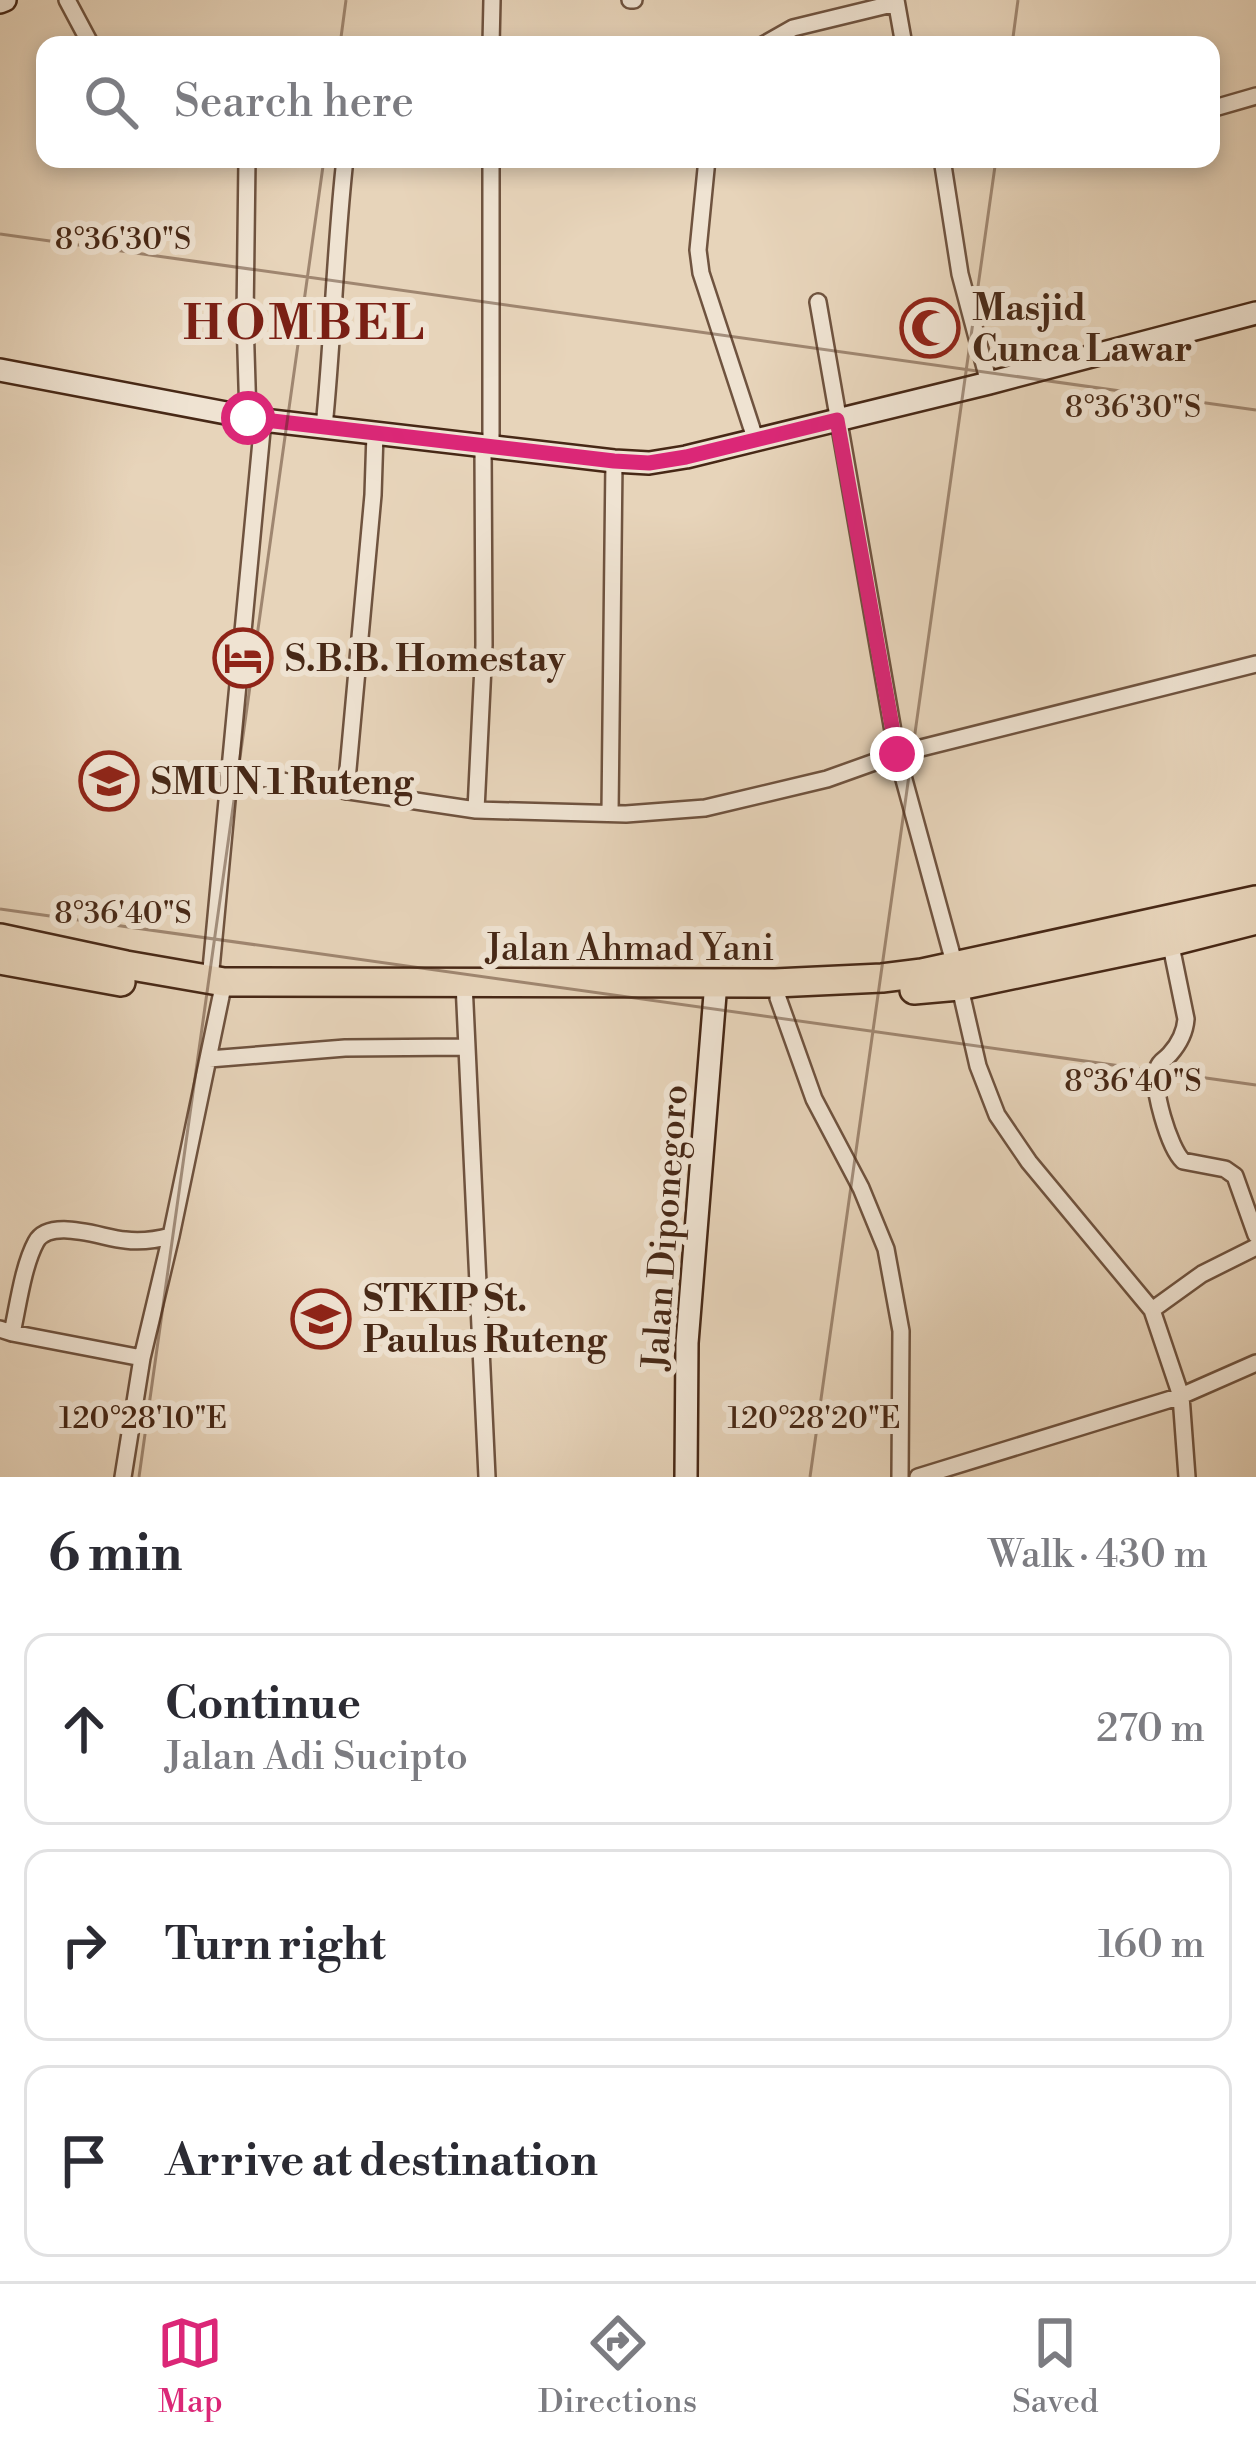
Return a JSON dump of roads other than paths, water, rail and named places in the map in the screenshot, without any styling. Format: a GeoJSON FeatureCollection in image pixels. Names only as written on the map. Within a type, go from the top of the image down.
{"type":"FeatureCollection","features":[{"type":"Feature","properties":{"kind":"highway","name":"Jalan Ahmad Yani"},"geometry":{"type":"LineString","coordinates":[[1168,931],[1256,900]]}},
{"type":"Feature","properties":{"kind":"highway","name":"Jalan Ahmad Yani"},"geometry":{"type":"LineString","coordinates":[[715,989],[778,998],[885,993],[1168,931],[1256,920]]}},
{"type":"Feature","properties":{"kind":"highway","name":"Jalan Ahmad Yani"},"geometry":{"type":"LineString","coordinates":[[0,938],[44,958]]}},
{"type":"Feature","properties":{"kind":"highway","name":"Jalan Ahmad Yani"},"geometry":{"type":"LineString","coordinates":[[0,960],[44,958],[219,986],[465,992],[715,989],[957,976]]}},
{"type":"Feature","properties":{"kind":"street"},"geometry":{"type":"LineString","coordinates":[[67,0],[86,36]]}},
{"type":"Feature","properties":{"kind":"street"},"geometry":{"type":"LineString","coordinates":[[491,36],[492,0]]}},
{"type":"Feature","properties":{"kind":"street"},"geometry":{"type":"LineString","coordinates":[[779,36],[793,28],[896,2],[902,36]]}},
{"type":"Feature","properties":{"kind":"street"},"geometry":{"type":"LineString","coordinates":[[1220,106],[1256,96]]}},
{"type":"Feature","properties":{"kind":"street"},"geometry":{"type":"LineString","coordinates":[[123,1477],[142,1358],[208,1059],[219,986],[228,772],[256,419],[245,319],[247,168]]}},
{"type":"Feature","properties":{"kind":"street"},"geometry":{"type":"LineString","coordinates":[[324,428],[344,168]]}},
{"type":"Feature","properties":{"kind":"street"},"geometry":{"type":"LineString","coordinates":[[476,810],[484,645],[491,168]]}},
{"type":"Feature","properties":{"kind":"street"},"geometry":{"type":"LineString","coordinates":[[706,168],[698,250],[701,273],[755,438]]}},
{"type":"Feature","properties":{"kind":"street"},"geometry":{"type":"LineString","coordinates":[[942,168],[960,274],[988,383]]}},
{"type":"Feature","properties":{"kind":"street"},"geometry":{"type":"LineString","coordinates":[[818,302],[897,754],[978,1066],[998,1114],[1029,1162],[1152,1310],[1181,1396],[1187,1477]]}},
{"type":"Feature","properties":{"kind":"street"},"geometry":{"type":"LineString","coordinates":[[0,370],[256,419],[649,463],[988,383],[1256,313]]}},
{"type":"Feature","properties":{"kind":"street"},"geometry":{"type":"LineString","coordinates":[[346,790],[375,433]]}},
{"type":"Feature","properties":{"kind":"street"},"geometry":{"type":"LineString","coordinates":[[610,813],[614,461]]}},
{"type":"Feature","properties":{"kind":"street"},"geometry":{"type":"LineString","coordinates":[[228,772],[476,810],[626,814],[705,808],[827,778],[897,754],[1256,664]]}},
{"type":"Feature","properties":{"kind":"street"},"geometry":{"type":"LineString","coordinates":[[1168,931],[1186,1019],[1185,1030],[1156,1072],[1168,1140],[1183,1161],[1225,1169],[1235,1176],[1256,1235]]}},
{"type":"Feature","properties":{"kind":"street","name":"Jalan Diponegoro"},"geometry":{"type":"LineString","coordinates":[[686,1477],[687,1343],[715,989]]}},
{"type":"Feature","properties":{"kind":"street"},"geometry":{"type":"LineString","coordinates":[[465,992],[487,1477]]}},
{"type":"Feature","properties":{"kind":"street"},"geometry":{"type":"LineString","coordinates":[[778,998],[814,1099],[861,1188],[886,1249],[901,1331],[900,1477]]}},
{"type":"Feature","properties":{"kind":"street"},"geometry":{"type":"LineString","coordinates":[[208,1059],[345,1048],[466,1047]]}},
{"type":"Feature","properties":{"kind":"street"},"geometry":{"type":"LineString","coordinates":[[142,1358],[6,1331],[37,1239],[44,1232],[74,1231],[129,1241],[171,1235]]}},
{"type":"Feature","properties":{"kind":"street"},"geometry":{"type":"LineString","coordinates":[[1152,1310],[1202,1274],[1256,1247]]}},
{"type":"Feature","properties":{"kind":"street"},"geometry":{"type":"LineString","coordinates":[[918,1477],[1181,1396],[1256,1363]]}},
{"type":"Feature","properties":{"kind":"place","name":"Masjid Cunca Lawar"},"geometry":{"type":"Point","coordinates":[930,328]}},
{"type":"Feature","properties":{"kind":"place","name":"S.B.B. Homestay"},"geometry":{"type":"Point","coordinates":[243,658]}},
{"type":"Feature","properties":{"kind":"place","name":"SMUN 1 Ruteng"},"geometry":{"type":"Point","coordinates":[109,781]}},
{"type":"Feature","properties":{"kind":"place","name":"STKIP St. Paulus Ruteng"},"geometry":{"type":"Point","coordinates":[321,1319]}},
{"type":"Feature","properties":{"kind":"district","name":"HOMBEL"},"geometry":{"type":"Point","coordinates":[305,322]}}]}
